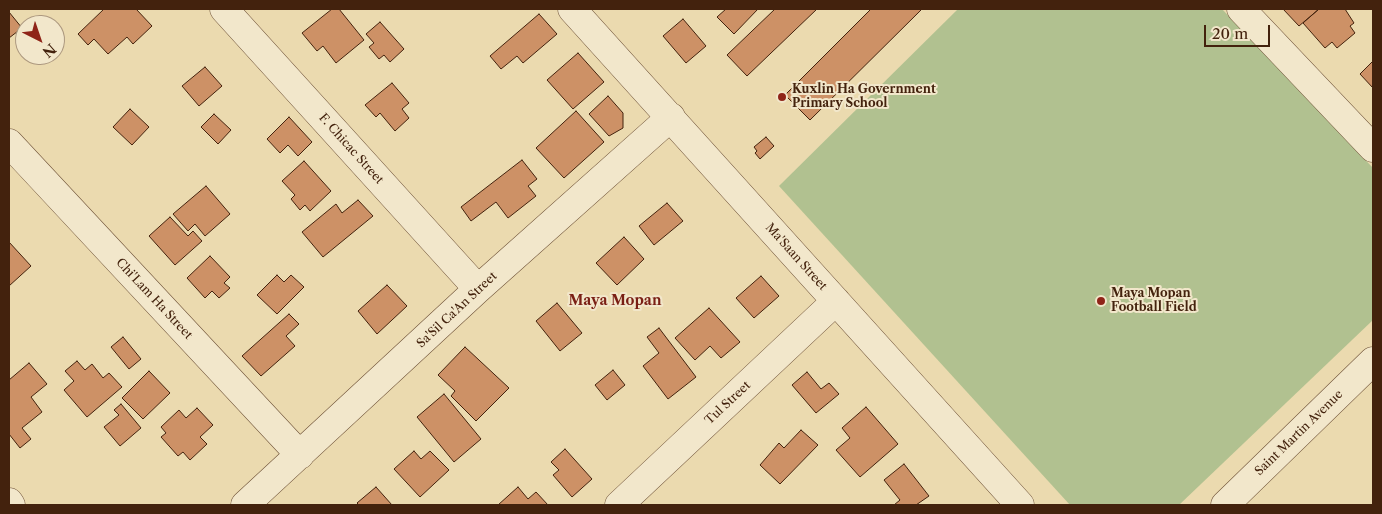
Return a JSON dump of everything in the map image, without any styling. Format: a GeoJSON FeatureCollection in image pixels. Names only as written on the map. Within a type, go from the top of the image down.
{"type":"FeatureCollection","features":[{"type":"Feature","properties":{"kind":"street","name":"F. Chicac Street"},"geometry":{"type":"LineString","coordinates":[[224,9],[478,289]]}},
{"type":"Feature","properties":{"kind":"street","name":"Ma'Saan Street"},"geometry":{"type":"LineString","coordinates":[[572,9],[1020,505]]}},
{"type":"Feature","properties":{"kind":"street"},"geometry":{"type":"LineString","coordinates":[[1241,9],[1373,148]]}},
{"type":"Feature","properties":{"kind":"street","name":"Sa'Sil Ca'An Street"},"geometry":{"type":"LineString","coordinates":[[245,505],[478,289],[671,117]]}},
{"type":"Feature","properties":{"kind":"street","name":"Chi'Lam Ha Street"},"geometry":{"type":"LineString","coordinates":[[9,143],[300,455]]}},
{"type":"Feature","properties":{"kind":"street","name":"Tul Street"},"geometry":{"type":"LineString","coordinates":[[619,505],[836,302]]}},
{"type":"Feature","properties":{"kind":"street","name":"Saint Martin Avenue"},"geometry":{"type":"LineString","coordinates":[[1225,505],[1373,361]]}},
{"type":"Feature","properties":{"kind":"green space"},"geometry":{"type":"Polygon","coordinates":[[[958,9],[1222,9],[1373,168],[1373,320],[1179,505],[1070,505],[779,186],[958,9]]]}},
{"type":"Feature","properties":{"kind":"building"},"geometry":{"type":"Polygon","coordinates":[[[104,9],[136,9],[152,26],[133,44],[127,37],[108,54],[94,39],[88,45],[78,34],[104,9]]]}},
{"type":"Feature","properties":{"kind":"building"},"geometry":{"type":"Polygon","coordinates":[[[332,9],[339,9],[364,40],[336,63],[323,46],[317,51],[302,33],[332,9]]]}},
{"type":"Feature","properties":{"kind":"building"},"geometry":{"type":"Polygon","coordinates":[[[726,9],[758,9],[734,34],[717,17],[726,9]]]}},
{"type":"Feature","properties":{"kind":"building"},"geometry":{"type":"Polygon","coordinates":[[[775,9],[817,9],[747,76],[727,55],[775,9]]]}},
{"type":"Feature","properties":{"kind":"building"},"geometry":{"type":"Polygon","coordinates":[[[871,9],[922,9],[810,120],[785,95],[871,9]]]}},
{"type":"Feature","properties":{"kind":"building"},"geometry":{"type":"Polygon","coordinates":[[[1283,9],[1319,9],[1299,26],[1283,9]]]}},
{"type":"Feature","properties":{"kind":"building"},"geometry":{"type":"Polygon","coordinates":[[[1319,9],[1345,9],[1354,23],[1350,26],[1355,33],[1337,48],[1332,42],[1325,48],[1303,23],[1319,9]]]}},
{"type":"Feature","properties":{"kind":"building"},"geometry":{"type":"Polygon","coordinates":[[[9,12],[15,19],[15,33],[9,38],[9,12]]]}},
{"type":"Feature","properties":{"kind":"building"},"geometry":{"type":"Polygon","coordinates":[[[539,14],[557,34],[523,63],[517,56],[501,69],[490,56],[539,14]]]}},
{"type":"Feature","properties":{"kind":"building"},"geometry":{"type":"Polygon","coordinates":[[[683,19],[706,46],[686,63],[663,36],[683,19]]]}},
{"type":"Feature","properties":{"kind":"building"},"geometry":{"type":"Polygon","coordinates":[[[380,22],[404,49],[390,62],[384,55],[379,59],[369,47],[374,43],[366,34],[380,22]]]}},
{"type":"Feature","properties":{"kind":"building"},"geometry":{"type":"Polygon","coordinates":[[[578,53],[604,82],[573,109],[547,80],[578,53]]]}},
{"type":"Feature","properties":{"kind":"building"},"geometry":{"type":"Polygon","coordinates":[[[1373,61],[1373,88],[1360,74],[1373,61]]]}},
{"type":"Feature","properties":{"kind":"building"},"geometry":{"type":"Polygon","coordinates":[[[205,67],[222,86],[199,106],[182,86],[205,67]]]}},
{"type":"Feature","properties":{"kind":"building"},"geometry":{"type":"Polygon","coordinates":[[[392,83],[409,103],[402,109],[409,118],[395,131],[380,113],[376,117],[365,105],[392,83]]]}},
{"type":"Feature","properties":{"kind":"building"},"geometry":{"type":"Polygon","coordinates":[[[608,96],[623,113],[623,128],[609,136],[589,114],[608,96]]]}},
{"type":"Feature","properties":{"kind":"building"},"geometry":{"type":"Polygon","coordinates":[[[130,109],[149,127],[132,145],[113,127],[130,109]]]}},
{"type":"Feature","properties":{"kind":"building"},"geometry":{"type":"Polygon","coordinates":[[[576,111],[604,142],[564,178],[536,148],[576,111]]]}},
{"type":"Feature","properties":{"kind":"building"},"geometry":{"type":"Polygon","coordinates":[[[214,114],[231,130],[218,144],[201,127],[214,114]]]}},
{"type":"Feature","properties":{"kind":"building"},"geometry":{"type":"Polygon","coordinates":[[[289,117],[312,142],[298,156],[288,145],[280,153],[267,139],[289,117]]]}},
{"type":"Feature","properties":{"kind":"building"},"geometry":{"type":"Polygon","coordinates":[[[766,137],[774,146],[760,159],[755,153],[757,151],[754,147],[766,137]]]}},
{"type":"Feature","properties":{"kind":"building"},"geometry":{"type":"Polygon","coordinates":[[[522,160],[537,179],[528,186],[536,196],[508,218],[496,202],[471,221],[461,207],[522,160]]]}},
{"type":"Feature","properties":{"kind":"building"},"geometry":{"type":"Polygon","coordinates":[[[304,161],[331,191],[310,211],[305,205],[300,210],[291,199],[295,195],[282,181],[304,161]]]}},
{"type":"Feature","properties":{"kind":"building"},"geometry":{"type":"Polygon","coordinates":[[[206,186],[230,214],[205,236],[195,224],[188,231],[173,214],[206,186]]]}},
{"type":"Feature","properties":{"kind":"building"},"geometry":{"type":"Polygon","coordinates":[[[358,200],[373,216],[323,257],[302,232],[336,204],[342,213],[358,200]]]}},
{"type":"Feature","properties":{"kind":"building"},"geometry":{"type":"Polygon","coordinates":[[[667,203],[683,221],[654,245],[639,226],[667,203]]]}},
{"type":"Feature","properties":{"kind":"building"},"geometry":{"type":"Polygon","coordinates":[[[170,217],[188,236],[193,231],[202,241],[175,265],[149,236],[170,217]]]}},
{"type":"Feature","properties":{"kind":"building"},"geometry":{"type":"Polygon","coordinates":[[[624,237],[644,259],[617,285],[596,263],[624,237]]]}},
{"type":"Feature","properties":{"kind":"building"},"geometry":{"type":"Polygon","coordinates":[[[9,242],[31,266],[9,286],[9,242]]]}},
{"type":"Feature","properties":{"kind":"building"},"geometry":{"type":"Polygon","coordinates":[[[210,256],[230,277],[224,283],[230,288],[219,298],[212,291],[205,298],[187,278],[210,256]]]}},
{"type":"Feature","properties":{"kind":"building"},"geometry":{"type":"Polygon","coordinates":[[[277,275],[284,282],[291,275],[304,287],[277,314],[257,295],[277,275]]]}},
{"type":"Feature","properties":{"kind":"building"},"geometry":{"type":"Polygon","coordinates":[[[761,276],[779,296],[754,318],[736,298],[761,276]]]}},
{"type":"Feature","properties":{"kind":"building"},"geometry":{"type":"Polygon","coordinates":[[[387,285],[407,306],[377,334],[358,311],[387,285]]]}},
{"type":"Feature","properties":{"kind":"building"},"geometry":{"type":"Polygon","coordinates":[[[557,303],[582,333],[560,351],[536,321],[557,303]]]}},
{"type":"Feature","properties":{"kind":"building"},"geometry":{"type":"Polygon","coordinates":[[[709,308],[740,342],[721,358],[710,346],[695,360],[675,338],[709,308]]]}},
{"type":"Feature","properties":{"kind":"building"},"geometry":{"type":"Polygon","coordinates":[[[289,314],[299,324],[286,336],[295,346],[261,376],[242,356],[289,314]]]}},
{"type":"Feature","properties":{"kind":"building"},"geometry":{"type":"Polygon","coordinates":[[[659,328],[696,377],[668,399],[643,366],[659,353],[647,337],[659,328]]]}},
{"type":"Feature","properties":{"kind":"building"},"geometry":{"type":"Polygon","coordinates":[[[123,337],[141,359],[129,369],[111,347],[123,337]]]}},
{"type":"Feature","properties":{"kind":"building"},"geometry":{"type":"Polygon","coordinates":[[[465,347],[509,388],[476,421],[451,396],[455,391],[438,375],[465,347]]]}},
{"type":"Feature","properties":{"kind":"building"},"geometry":{"type":"Polygon","coordinates":[[[77,361],[85,370],[92,364],[103,378],[109,373],[122,387],[87,417],[64,390],[74,381],[65,371],[77,361]]]}},
{"type":"Feature","properties":{"kind":"building"},"geometry":{"type":"Polygon","coordinates":[[[29,363],[47,384],[31,397],[42,412],[22,428],[31,439],[20,448],[9,434],[9,380],[29,363]]]}},
{"type":"Feature","properties":{"kind":"building"},"geometry":{"type":"Polygon","coordinates":[[[613,370],[625,385],[607,400],[595,385],[613,370]]]}},
{"type":"Feature","properties":{"kind":"building"},"geometry":{"type":"Polygon","coordinates":[[[149,371],[170,393],[143,419],[122,398],[149,371]]]}},
{"type":"Feature","properties":{"kind":"building"},"geometry":{"type":"Polygon","coordinates":[[[807,372],[821,389],[829,383],[839,394],[816,413],[792,385],[807,372]]]}},
{"type":"Feature","properties":{"kind":"building"},"geometry":{"type":"Polygon","coordinates":[[[444,394],[481,439],[454,462],[417,417],[444,394]]]}},
{"type":"Feature","properties":{"kind":"building"},"geometry":{"type":"Polygon","coordinates":[[[121,404],[141,428],[120,446],[104,427],[119,415],[114,410],[121,404]]]}},
{"type":"Feature","properties":{"kind":"building"},"geometry":{"type":"Polygon","coordinates":[[[866,407],[898,444],[860,477],[836,450],[850,438],[842,428],[866,407]]]}},
{"type":"Feature","properties":{"kind":"building"},"geometry":{"type":"Polygon","coordinates":[[[197,408],[213,425],[200,437],[207,444],[190,460],[183,452],[178,456],[161,437],[166,433],[161,427],[179,410],[186,418],[197,408]]]}},
{"type":"Feature","properties":{"kind":"building"},"geometry":{"type":"Polygon","coordinates":[[[801,430],[818,445],[780,484],[760,465],[779,443],[784,448],[801,430]]]}},
{"type":"Feature","properties":{"kind":"building"},"geometry":{"type":"Polygon","coordinates":[[[565,449],[592,479],[572,497],[553,475],[559,470],[551,462],[565,449]]]}},
{"type":"Feature","properties":{"kind":"building"},"geometry":{"type":"Polygon","coordinates":[[[414,451],[421,459],[430,451],[449,470],[420,497],[394,469],[414,451]]]}},
{"type":"Feature","properties":{"kind":"building"},"geometry":{"type":"Polygon","coordinates":[[[904,464],[929,496],[916,505],[894,505],[900,500],[884,480],[904,464]]]}},
{"type":"Feature","properties":{"kind":"building"},"geometry":{"type":"Polygon","coordinates":[[[376,487],[392,505],[359,505],[357,503],[376,487]]]}},
{"type":"Feature","properties":{"kind":"building"},"geometry":{"type":"Polygon","coordinates":[[[518,487],[528,499],[536,492],[548,505],[498,505],[518,487]]]}},
{"type":"Feature","properties":{"kind":"place","name":"Kuxlin Ha Government Primary School"},"geometry":{"type":"Point","coordinates":[782,97]}},
{"type":"Feature","properties":{"kind":"place","name":"Maya Mopan Football Field"},"geometry":{"type":"Point","coordinates":[1101,301]}},
{"type":"Feature","properties":{"kind":"district","name":"Maya Mopan"},"geometry":{"type":"Point","coordinates":[615,301]}}]}
